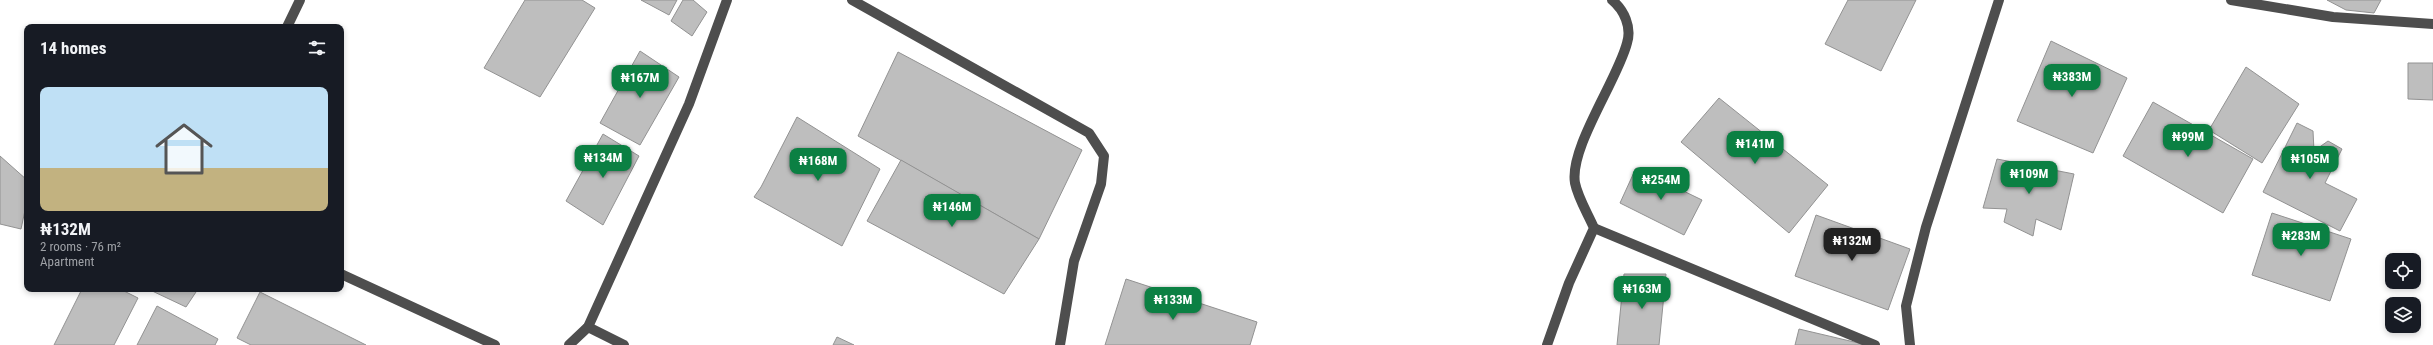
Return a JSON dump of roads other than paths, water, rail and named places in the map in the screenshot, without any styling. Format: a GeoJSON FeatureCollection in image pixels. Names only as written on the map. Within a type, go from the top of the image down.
{"type":"FeatureCollection","features":[{"type":"Feature","properties":{"kind":"street"},"geometry":{"type":"LineString","coordinates":[[288,24],[300,0]]}},
{"type":"Feature","properties":{"kind":"street"},"geometry":{"type":"LineString","coordinates":[[569,345],[588,327],[689,104],[727,0]]}},
{"type":"Feature","properties":{"kind":"street"},"geometry":{"type":"LineString","coordinates":[[852,0],[1090,133],[1104,156],[1101,184],[1074,261],[1060,345]]}},
{"type":"Feature","properties":{"kind":"street"},"geometry":{"type":"LineString","coordinates":[[1612,0],[1621,8],[1627,22],[1628,42],[1579,152],[1575,182],[1594,228],[1875,345]]}},
{"type":"Feature","properties":{"kind":"street"},"geometry":{"type":"LineString","coordinates":[[1910,345],[1906,306],[1924,234],[1999,0]]}},
{"type":"Feature","properties":{"kind":"street"},"geometry":{"type":"LineString","coordinates":[[2231,0],[2333,17],[2433,24]]}},
{"type":"Feature","properties":{"kind":"street"},"geometry":{"type":"LineString","coordinates":[[1547,345],[1569,283],[1594,228]]}},
{"type":"Feature","properties":{"kind":"street"},"geometry":{"type":"LineString","coordinates":[[344,275],[495,345]]}},
{"type":"Feature","properties":{"kind":"street"},"geometry":{"type":"LineString","coordinates":[[588,327],[624,345]]}}]}
